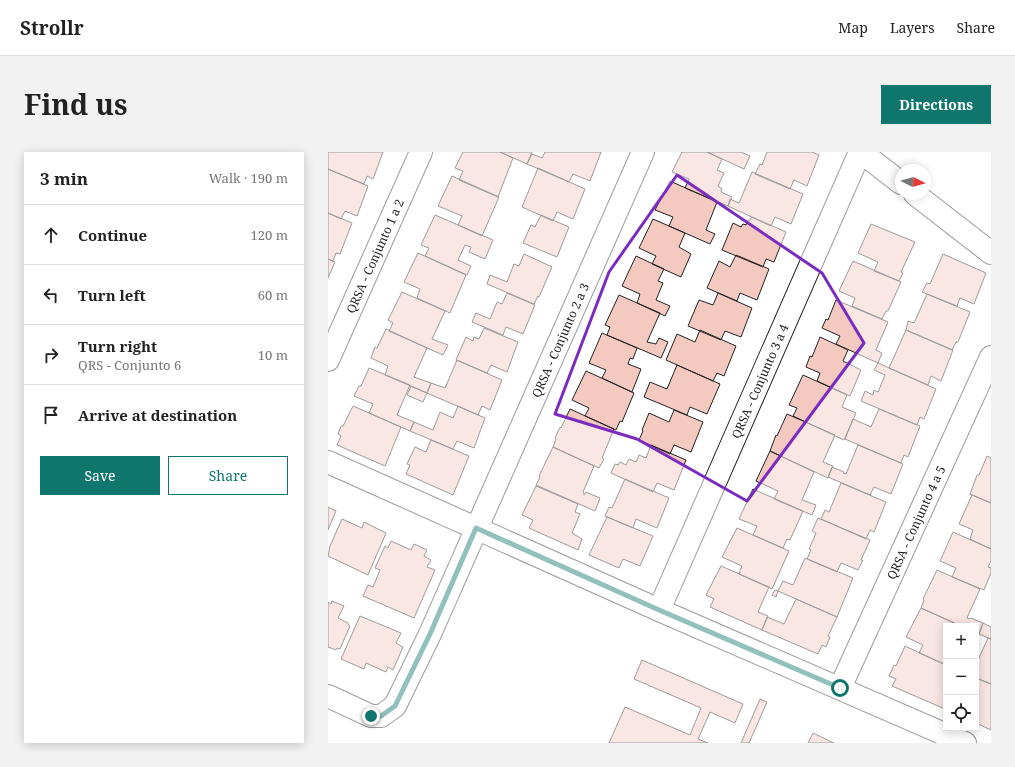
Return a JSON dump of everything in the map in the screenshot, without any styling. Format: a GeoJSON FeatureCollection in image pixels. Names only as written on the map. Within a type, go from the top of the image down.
{"type":"FeatureCollection","features":[{"type":"Feature","properties":{"kind":"street","name":"QRSA - Conjunto 1 a 2"},"geometry":{"type":"LineString","coordinates":[[328,360],[421,152]]}},
{"type":"Feature","properties":{"kind":"street","name":"QRSA - Conjunto 2 a 3"},"geometry":{"type":"LineString","coordinates":[[328,696],[371,716],[381,716],[395,706],[430,634],[643,152]]}},
{"type":"Feature","properties":{"kind":"street"},"geometry":{"type":"LineString","coordinates":[[860,152],[895,178]]}},
{"type":"Feature","properties":{"kind":"street","name":"QRSA - Conjunto 3 a 4"},"geometry":{"type":"LineString","coordinates":[[659,610],[860,152]]}},
{"type":"Feature","properties":{"kind":"street"},"geometry":{"type":"LineString","coordinates":[[923,200],[991,253]]}},
{"type":"Feature","properties":{"kind":"street","name":"QRSA - Conjunto 4 a 5"},"geometry":{"type":"LineString","coordinates":[[840,688],[991,357]]}},
{"type":"Feature","properties":{"kind":"street"},"geometry":{"type":"LineString","coordinates":[[328,462],[659,610],[965,743]]}},
{"type":"Feature","properties":{"kind":"highlighted area"},"geometry":{"type":"Polygon","coordinates":[[[677,175],[822,273],[864,343],[747,501],[637,439],[555,414],[609,272],[677,175]]]}},
{"type":"Feature","properties":{"kind":"building"},"geometry":{"type":"Polygon","coordinates":[[[328,152],[383,152],[373,179],[367,176],[364,184],[328,169],[328,152]]]}},
{"type":"Feature","properties":{"kind":"building"},"geometry":{"type":"Polygon","coordinates":[[[463,152],[500,152],[513,158],[498,197],[459,180],[463,171],[455,168],[463,152]]]}},
{"type":"Feature","properties":{"kind":"building"},"geometry":{"type":"Polygon","coordinates":[[[500,152],[532,152],[527,164],[500,152]]]}},
{"type":"Feature","properties":{"kind":"building"},"geometry":{"type":"Polygon","coordinates":[[[545,152],[601,152],[590,181],[573,174],[569,182],[527,164],[532,154],[542,158],[545,152]]]}},
{"type":"Feature","properties":{"kind":"building"},"geometry":{"type":"Polygon","coordinates":[[[682,152],[707,152],[722,159],[717,170],[724,173],[718,186],[722,189],[721,192],[732,197],[728,206],[685,188],[689,179],[672,172],[682,152]]]}},
{"type":"Feature","properties":{"kind":"building"},"geometry":{"type":"Polygon","coordinates":[[[707,152],[741,152],[750,156],[744,169],[707,152]]]}},
{"type":"Feature","properties":{"kind":"building"},"geometry":{"type":"Polygon","coordinates":[[[767,152],[812,152],[819,155],[807,186],[794,180],[790,189],[755,174],[760,164],[762,165],[767,152]]]}},
{"type":"Feature","properties":{"kind":"building"},"geometry":{"type":"Polygon","coordinates":[[[538,168],[585,189],[573,219],[557,212],[553,221],[522,207],[538,168]]]}},
{"type":"Feature","properties":{"kind":"building"},"geometry":{"type":"Polygon","coordinates":[[[328,169],[368,186],[357,216],[345,211],[341,219],[328,213],[328,169]]]}},
{"type":"Feature","properties":{"kind":"building"},"geometry":{"type":"Polygon","coordinates":[[[752,172],[803,194],[791,224],[775,217],[771,226],[728,206],[730,199],[739,203],[752,172]]]}},
{"type":"Feature","properties":{"kind":"building"},"geometry":{"type":"Polygon","coordinates":[[[452,176],[499,197],[482,236],[458,225],[462,216],[438,206],[452,176]]]}},
{"type":"Feature","properties":{"kind":"building"},"geometry":{"type":"Polygon","coordinates":[[[670,181],[717,202],[706,230],[715,234],[710,244],[669,226],[673,217],[655,210],[670,181]]]}},
{"type":"Feature","properties":{"kind":"building"},"geometry":{"type":"Polygon","coordinates":[[[328,213],[352,223],[340,254],[336,253],[333,261],[328,259],[328,213]]]}},
{"type":"Feature","properties":{"kind":"building"},"geometry":{"type":"Polygon","coordinates":[[[435,215],[493,240],[485,259],[469,252],[471,247],[465,245],[458,260],[471,266],[467,275],[425,256],[429,248],[421,245],[435,215]]]}},
{"type":"Feature","properties":{"kind":"building"},"geometry":{"type":"Polygon","coordinates":[[[541,215],[569,227],[557,257],[523,243],[531,225],[535,227],[541,215]]]}},
{"type":"Feature","properties":{"kind":"building"},"geometry":{"type":"Polygon","coordinates":[[[752,217],[786,232],[774,262],[766,259],[763,267],[722,250],[733,223],[741,227],[743,224],[746,225],[748,220],[752,217]]]}},
{"type":"Feature","properties":{"kind":"building"},"geometry":{"type":"Polygon","coordinates":[[[653,219],[685,233],[679,247],[691,254],[681,277],[652,264],[656,256],[639,248],[653,219]]]}},
{"type":"Feature","properties":{"kind":"building"},"geometry":{"type":"Polygon","coordinates":[[[871,224],[915,242],[901,272],[903,273],[899,281],[874,271],[878,262],[858,253],[871,224]]]}},
{"type":"Feature","properties":{"kind":"building"},"geometry":{"type":"Polygon","coordinates":[[[418,253],[466,275],[450,313],[417,298],[420,289],[404,282],[418,253]]]}},
{"type":"Feature","properties":{"kind":"building"},"geometry":{"type":"Polygon","coordinates":[[[524,254],[552,267],[539,297],[538,296],[534,304],[487,284],[490,275],[507,282],[514,264],[519,266],[524,254]]]}},
{"type":"Feature","properties":{"kind":"building"},"geometry":{"type":"Polygon","coordinates":[[[943,254],[986,273],[974,304],[960,298],[957,306],[922,292],[927,283],[930,284],[943,254]]]}},
{"type":"Feature","properties":{"kind":"building"},"geometry":{"type":"Polygon","coordinates":[[[736,255],[769,269],[757,300],[740,293],[737,301],[707,288],[719,261],[730,267],[736,255]]]}},
{"type":"Feature","properties":{"kind":"building"},"geometry":{"type":"Polygon","coordinates":[[[636,256],[664,269],[658,281],[663,283],[656,300],[670,306],[665,316],[637,303],[640,294],[622,286],[636,256]]]}},
{"type":"Feature","properties":{"kind":"building"},"geometry":{"type":"Polygon","coordinates":[[[328,259],[335,262],[328,278],[328,259]]]}},
{"type":"Feature","properties":{"kind":"building"},"geometry":{"type":"Polygon","coordinates":[[[853,261],[901,282],[888,311],[886,311],[882,319],[852,306],[855,298],[839,291],[853,261]]]}},
{"type":"Feature","properties":{"kind":"building"},"geometry":{"type":"Polygon","coordinates":[[[402,292],[445,311],[432,339],[448,345],[443,355],[389,331],[393,323],[388,320],[402,292]]]}},
{"type":"Feature","properties":{"kind":"building"},"geometry":{"type":"Polygon","coordinates":[[[507,293],[535,305],[523,334],[506,327],[503,335],[472,322],[476,313],[490,319],[497,302],[502,304],[507,293]]]}},
{"type":"Feature","properties":{"kind":"building"},"geometry":{"type":"Polygon","coordinates":[[[718,293],[752,308],[741,337],[725,331],[721,340],[688,326],[699,300],[713,305],[718,293]]]}},
{"type":"Feature","properties":{"kind":"building"},"geometry":{"type":"Polygon","coordinates":[[[927,294],[970,312],[958,342],[956,342],[952,350],[906,330],[908,321],[914,323],[927,294]]]}},
{"type":"Feature","properties":{"kind":"building"},"geometry":{"type":"Polygon","coordinates":[[[619,295],[660,313],[647,342],[656,344],[659,338],[668,342],[661,358],[607,335],[610,327],[605,325],[619,295]]]}},
{"type":"Feature","properties":{"kind":"building"},"geometry":{"type":"Polygon","coordinates":[[[836,300],[888,322],[876,350],[882,353],[878,363],[836,344],[840,336],[822,328],[826,319],[828,320],[836,300]]]}},
{"type":"Feature","properties":{"kind":"building"},"geometry":{"type":"Polygon","coordinates":[[[484,328],[518,342],[507,372],[491,365],[487,373],[456,360],[466,337],[473,341],[474,337],[479,339],[484,328]]]}},
{"type":"Feature","properties":{"kind":"building"},"geometry":{"type":"Polygon","coordinates":[[[386,329],[427,348],[414,377],[431,383],[427,393],[385,375],[388,366],[371,358],[375,347],[377,348],[386,329]]]}},
{"type":"Feature","properties":{"kind":"building"},"geometry":{"type":"Polygon","coordinates":[[[700,330],[736,346],[724,376],[717,373],[713,381],[666,360],[677,334],[695,342],[700,330]]]}},
{"type":"Feature","properties":{"kind":"building"},"geometry":{"type":"Polygon","coordinates":[[[906,330],[953,350],[941,381],[931,376],[928,385],[889,368],[906,330]]]}},
{"type":"Feature","properties":{"kind":"building"},"geometry":{"type":"Polygon","coordinates":[[[602,333],[637,348],[633,359],[630,358],[628,364],[641,369],[632,392],[602,378],[606,370],[589,363],[602,333]]]}},
{"type":"Feature","properties":{"kind":"building"},"geometry":{"type":"Polygon","coordinates":[[[820,337],[848,350],[843,361],[861,370],[850,396],[817,381],[820,373],[806,367],[810,356],[812,357],[820,337]]]}},
{"type":"Feature","properties":{"kind":"building"},"geometry":{"type":"Polygon","coordinates":[[[457,360],[502,380],[490,410],[482,406],[478,415],[427,393],[431,383],[445,388],[457,360]]]}},
{"type":"Feature","properties":{"kind":"building"},"geometry":{"type":"Polygon","coordinates":[[[878,363],[936,389],[924,419],[920,417],[917,425],[861,401],[865,391],[873,395],[874,390],[878,392],[885,375],[874,370],[878,363]]]}},
{"type":"Feature","properties":{"kind":"building"},"geometry":{"type":"Polygon","coordinates":[[[677,365],[720,384],[707,414],[690,407],[687,415],[644,397],[650,382],[667,389],[677,365]]]}},
{"type":"Feature","properties":{"kind":"building"},"geometry":{"type":"Polygon","coordinates":[[[369,368],[410,385],[397,415],[414,422],[410,431],[369,413],[373,404],[354,396],[359,386],[361,386],[369,368]]]}},
{"type":"Feature","properties":{"kind":"building"},"geometry":{"type":"Polygon","coordinates":[[[586,371],[634,393],[622,422],[620,421],[616,430],[585,416],[589,408],[572,400],[586,371]]]}},
{"type":"Feature","properties":{"kind":"building"},"geometry":{"type":"Polygon","coordinates":[[[803,375],[847,395],[842,407],[856,413],[844,440],[793,416],[797,408],[789,405],[803,375]]]}},
{"type":"Feature","properties":{"kind":"building"},"geometry":{"type":"Polygon","coordinates":[[[411,386],[427,393],[423,402],[407,395],[411,386]]]}},
{"type":"Feature","properties":{"kind":"building"},"geometry":{"type":"Polygon","coordinates":[[[353,406],[401,427],[385,466],[337,445],[341,436],[338,434],[341,426],[343,426],[353,406]]]}},
{"type":"Feature","properties":{"kind":"building"},"geometry":{"type":"Polygon","coordinates":[[[458,406],[485,418],[474,448],[457,441],[453,449],[410,431],[414,422],[433,430],[440,412],[453,418],[458,406]]]}},
{"type":"Feature","properties":{"kind":"building"},"geometry":{"type":"Polygon","coordinates":[[[570,409],[614,429],[602,458],[604,459],[599,468],[553,447],[555,438],[570,409]]]}},
{"type":"Feature","properties":{"kind":"building"},"geometry":{"type":"Polygon","coordinates":[[[879,409],[920,426],[908,457],[904,455],[901,463],[845,439],[853,419],[871,427],[879,409]]]}},
{"type":"Feature","properties":{"kind":"building"},"geometry":{"type":"Polygon","coordinates":[[[674,410],[703,422],[691,452],[674,445],[670,454],[639,440],[649,413],[669,422],[674,410]]]}},
{"type":"Feature","properties":{"kind":"building"},"geometry":{"type":"Polygon","coordinates":[[[787,414],[835,435],[823,462],[833,466],[828,478],[770,451],[776,435],[777,436],[787,414]]]}},
{"type":"Feature","properties":{"kind":"building"},"geometry":{"type":"Polygon","coordinates":[[[431,440],[469,456],[453,495],[406,474],[410,465],[407,464],[415,447],[426,452],[431,440]]]}},
{"type":"Feature","properties":{"kind":"building"},"geometry":{"type":"Polygon","coordinates":[[[651,445],[686,460],[674,490],[657,483],[653,492],[611,473],[615,464],[618,465],[620,462],[626,465],[629,459],[636,462],[639,455],[646,458],[651,445]]]}},
{"type":"Feature","properties":{"kind":"building"},"geometry":{"type":"Polygon","coordinates":[[[858,445],[903,464],[891,494],[874,487],[870,495],[828,477],[832,467],[846,474],[858,445]]]}},
{"type":"Feature","properties":{"kind":"building"},"geometry":{"type":"Polygon","coordinates":[[[553,447],[594,466],[583,492],[584,495],[586,492],[600,498],[595,511],[536,485],[553,447]]]}},
{"type":"Feature","properties":{"kind":"building"},"geometry":{"type":"Polygon","coordinates":[[[770,451],[814,472],[802,500],[816,505],[812,515],[774,499],[778,491],[756,481],[770,451]]]}},
{"type":"Feature","properties":{"kind":"building"},"geometry":{"type":"Polygon","coordinates":[[[987,456],[991,458],[991,503],[970,494],[977,475],[979,475],[987,456]]]}},
{"type":"Feature","properties":{"kind":"building"},"geometry":{"type":"Polygon","coordinates":[[[625,479],[669,498],[657,528],[636,519],[633,528],[605,516],[609,507],[612,508],[625,479]]]}},
{"type":"Feature","properties":{"kind":"building"},"geometry":{"type":"Polygon","coordinates":[[[841,483],[886,502],[874,532],[870,530],[866,539],[821,519],[825,510],[829,512],[841,483]]]}},
{"type":"Feature","properties":{"kind":"building"},"geometry":{"type":"Polygon","coordinates":[[[536,486],[578,504],[575,512],[580,514],[572,533],[582,539],[578,550],[529,528],[533,520],[522,515],[536,486]]]}},
{"type":"Feature","properties":{"kind":"building"},"geometry":{"type":"Polygon","coordinates":[[[753,489],[803,511],[790,540],[787,539],[783,548],[753,535],[757,526],[739,519],[753,489]]]}},
{"type":"Feature","properties":{"kind":"building"},"geometry":{"type":"Polygon","coordinates":[[[972,495],[991,503],[991,549],[970,539],[973,530],[959,524],[972,495]]]}},
{"type":"Feature","properties":{"kind":"building"},"geometry":{"type":"Polygon","coordinates":[[[328,507],[336,511],[328,530],[328,507]]]}},
{"type":"Feature","properties":{"kind":"building"},"geometry":{"type":"Polygon","coordinates":[[[607,517],[653,536],[640,566],[623,559],[619,568],[589,555],[607,517]]]}},
{"type":"Feature","properties":{"kind":"building"},"geometry":{"type":"Polygon","coordinates":[[[818,518],[870,540],[858,570],[841,563],[837,572],[807,559],[811,550],[809,549],[816,533],[812,531],[818,518]]]}},
{"type":"Feature","properties":{"kind":"building"},"geometry":{"type":"Polygon","coordinates":[[[342,519],[362,528],[364,522],[386,533],[368,575],[328,556],[330,546],[342,519]]]}},
{"type":"Feature","properties":{"kind":"building"},"geometry":{"type":"Polygon","coordinates":[[[737,528],[789,551],[772,589],[739,574],[742,566],[722,557],[737,528]]]}},
{"type":"Feature","properties":{"kind":"building"},"geometry":{"type":"Polygon","coordinates":[[[953,532],[991,549],[991,561],[988,567],[991,568],[991,573],[984,590],[952,577],[956,568],[940,561],[953,532]]]}},
{"type":"Feature","properties":{"kind":"building"},"geometry":{"type":"Polygon","coordinates":[[[391,541],[411,550],[414,544],[427,550],[424,556],[431,560],[427,567],[435,570],[414,618],[363,596],[368,585],[373,587],[380,570],[375,568],[385,546],[388,548],[391,541]]]}},
{"type":"Feature","properties":{"kind":"building"},"geometry":{"type":"Polygon","coordinates":[[[805,558],[853,578],[837,617],[778,591],[783,581],[793,585],[805,558]]]}},
{"type":"Feature","properties":{"kind":"building"},"geometry":{"type":"Polygon","coordinates":[[[721,566],[769,587],[758,612],[768,616],[762,630],[710,607],[714,599],[706,595],[721,566]]]}},
{"type":"Feature","properties":{"kind":"building"},"geometry":{"type":"Polygon","coordinates":[[[937,570],[980,589],[967,618],[983,623],[979,634],[979,623],[954,623],[921,608],[923,599],[937,570]]]}},
{"type":"Feature","properties":{"kind":"building"},"geometry":{"type":"Polygon","coordinates":[[[775,590],[778,591],[776,597],[772,595],[775,590]]]}},
{"type":"Feature","properties":{"kind":"building"},"geometry":{"type":"Polygon","coordinates":[[[796,599],[837,617],[828,636],[830,637],[826,647],[822,645],[818,654],[762,630],[767,617],[784,624],[796,599]]]}},
{"type":"Feature","properties":{"kind":"building"},"geometry":{"type":"Polygon","coordinates":[[[332,601],[344,606],[338,618],[348,623],[350,626],[340,649],[337,648],[336,650],[328,647],[328,602],[331,604],[332,601]]]}},
{"type":"Feature","properties":{"kind":"building"},"geometry":{"type":"Polygon","coordinates":[[[921,608],[954,623],[943,623],[943,664],[919,653],[923,645],[906,637],[921,608]]]}},
{"type":"Feature","properties":{"kind":"building"},"geometry":{"type":"Polygon","coordinates":[[[360,616],[401,633],[396,643],[403,647],[393,670],[388,667],[386,672],[366,663],[364,669],[341,659],[360,616]]]}},
{"type":"Feature","properties":{"kind":"building"},"geometry":{"type":"Polygon","coordinates":[[[983,623],[991,627],[991,639],[979,634],[983,623]]]}},
{"type":"Feature","properties":{"kind":"building"},"geometry":{"type":"Polygon","coordinates":[[[988,638],[991,639],[991,684],[979,679],[979,658],[988,638]]]}},
{"type":"Feature","properties":{"kind":"building"},"geometry":{"type":"Polygon","coordinates":[[[905,646],[943,664],[943,708],[892,686],[896,679],[889,676],[894,665],[896,666],[905,646]]]}},
{"type":"Feature","properties":{"kind":"building"},"geometry":{"type":"Polygon","coordinates":[[[642,660],[743,704],[735,723],[710,712],[698,739],[708,743],[609,743],[625,707],[690,735],[701,708],[634,679],[642,660]]]}},
{"type":"Feature","properties":{"kind":"building"},"geometry":{"type":"Polygon","coordinates":[[[979,679],[991,684],[991,730],[979,724],[979,679]]]}},
{"type":"Feature","properties":{"kind":"building"},"geometry":{"type":"Polygon","coordinates":[[[760,699],[767,702],[749,743],[741,743],[760,699]]]}},
{"type":"Feature","properties":{"kind":"building"},"geometry":{"type":"Polygon","coordinates":[[[813,733],[834,743],[808,743],[813,733]]]}},
{"type":"Feature","properties":{"kind":"route"},"geometry":{"type":"LineString","coordinates":[[371,716],[381,716],[392,710],[395,706],[430,634],[476,528],[659,610],[840,688]]}}]}
